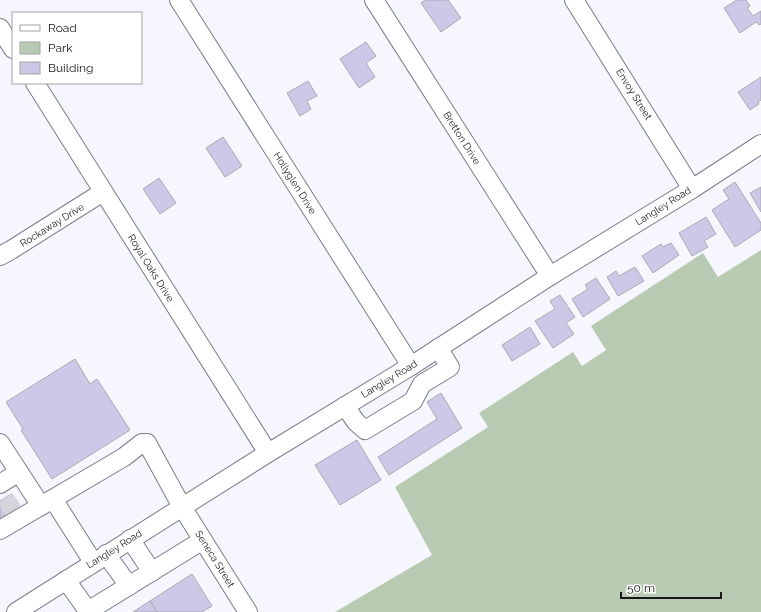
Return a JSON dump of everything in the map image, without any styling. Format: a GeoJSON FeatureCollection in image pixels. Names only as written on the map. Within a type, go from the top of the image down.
{"type":"FeatureCollection","features":[{"type":"Feature","properties":{"kind":"street","name":"Hollyglen Drive"},"geometry":{"type":"LineString","coordinates":[[179,0],[411,366]]}},
{"type":"Feature","properties":{"kind":"street","name":"Bretton Drive"},"geometry":{"type":"LineString","coordinates":[[374,0],[550,276]]}},
{"type":"Feature","properties":{"kind":"street","name":"Envoy Street"},"geometry":{"type":"LineString","coordinates":[[574,0],[692,188]]}},
{"type":"Feature","properties":{"kind":"street"},"geometry":{"type":"LineString","coordinates":[[0,28],[12,47]]}},
{"type":"Feature","properties":{"kind":"street","name":"Royal Oaks Drive"},"geometry":{"type":"LineString","coordinates":[[35,84],[268,453]]}},
{"type":"Feature","properties":{"kind":"street","name":"Langley Road"},"geometry":{"type":"LineString","coordinates":[[16,612],[268,453],[411,366],[550,276],[761,144]]}},
{"type":"Feature","properties":{"kind":"street","name":"Rockaway Drive"},"geometry":{"type":"LineString","coordinates":[[0,256],[103,192]]}},
{"type":"Feature","properties":{"kind":"street"},"geometry":{"type":"LineString","coordinates":[[345,406],[356,422],[365,430],[413,401],[422,384],[450,367],[438,348]]}},
{"type":"Feature","properties":{"kind":"street"},"geometry":{"type":"LineString","coordinates":[[0,442],[19,472],[100,558],[129,586]]}},
{"type":"Feature","properties":{"kind":"street","name":"Seneca Street"},"geometry":{"type":"LineString","coordinates":[[47,502],[124,457],[142,444],[147,443],[182,507],[248,612]]}},
{"type":"Feature","properties":{"kind":"street"},"geometry":{"type":"LineString","coordinates":[[0,530],[8,500],[19,472]]}},
{"type":"Feature","properties":{"kind":"street"},"geometry":{"type":"LineString","coordinates":[[8,500],[47,502]]}},
{"type":"Feature","properties":{"kind":"street"},"geometry":{"type":"LineString","coordinates":[[130,539],[152,572]]}},
{"type":"Feature","properties":{"kind":"street"},"geometry":{"type":"LineString","coordinates":[[66,580],[88,611],[203,540]]}},
{"type":"Feature","properties":{"kind":"green space"},"geometry":{"type":"Polygon","coordinates":[[[761,250],[761,612],[335,612],[432,555],[395,487],[488,427],[479,413],[573,352],[582,366],[606,350],[591,326],[703,253],[718,277],[761,250]]]}},
{"type":"Feature","properties":{"kind":"building"},"geometry":{"type":"Polygon","coordinates":[[[425,0],[448,0],[461,18],[441,32],[421,3],[425,0]]]}},
{"type":"Feature","properties":{"kind":"building"},"geometry":{"type":"Polygon","coordinates":[[[737,0],[746,0],[750,6],[747,8],[753,16],[761,11],[761,24],[759,25],[756,22],[740,33],[724,8],[737,0]]]}},
{"type":"Feature","properties":{"kind":"building"},"geometry":{"type":"Polygon","coordinates":[[[366,42],[376,56],[366,63],[375,77],[359,88],[340,59],[366,42]]]}},
{"type":"Feature","properties":{"kind":"building"},"geometry":{"type":"Polygon","coordinates":[[[761,77],[761,100],[758,102],[759,104],[750,110],[738,92],[761,77]]]}},
{"type":"Feature","properties":{"kind":"building"},"geometry":{"type":"Polygon","coordinates":[[[308,81],[317,96],[307,101],[311,109],[300,116],[287,93],[308,81]]]}},
{"type":"Feature","properties":{"kind":"building"},"geometry":{"type":"Polygon","coordinates":[[[223,137],[242,166],[225,177],[206,148],[223,137]]]}},
{"type":"Feature","properties":{"kind":"building"},"geometry":{"type":"Polygon","coordinates":[[[159,178],[176,203],[160,214],[143,189],[159,178]]]}},
{"type":"Feature","properties":{"kind":"building"},"geometry":{"type":"Polygon","coordinates":[[[735,182],[761,223],[761,230],[735,247],[712,210],[729,199],[723,190],[735,182]]]}},
{"type":"Feature","properties":{"kind":"building"},"geometry":{"type":"Polygon","coordinates":[[[761,187],[761,212],[750,193],[761,187]]]}},
{"type":"Feature","properties":{"kind":"building"},"geometry":{"type":"Polygon","coordinates":[[[706,217],[716,234],[704,241],[708,247],[692,256],[679,233],[706,217]]]}},
{"type":"Feature","properties":{"kind":"building"},"geometry":{"type":"Polygon","coordinates":[[[671,243],[679,255],[653,273],[642,256],[661,244],[663,247],[671,243]]]}},
{"type":"Feature","properties":{"kind":"building"},"geometry":{"type":"Polygon","coordinates":[[[635,267],[644,281],[618,296],[607,277],[616,271],[619,276],[635,267]]]}},
{"type":"Feature","properties":{"kind":"building"},"geometry":{"type":"Polygon","coordinates":[[[596,278],[610,299],[583,317],[572,299],[588,289],[585,285],[596,278]]]}},
{"type":"Feature","properties":{"kind":"building"},"geometry":{"type":"Polygon","coordinates":[[[560,295],[575,317],[566,323],[574,334],[553,348],[535,321],[555,309],[550,301],[560,295]]]}},
{"type":"Feature","properties":{"kind":"building"},"geometry":{"type":"Polygon","coordinates":[[[530,327],[540,344],[512,361],[502,345],[530,327]]]}},
{"type":"Feature","properties":{"kind":"building"},"geometry":{"type":"Polygon","coordinates":[[[75,359],[90,384],[97,379],[130,430],[52,479],[21,430],[23,429],[6,402],[75,359]]]}},
{"type":"Feature","properties":{"kind":"building"},"geometry":{"type":"Polygon","coordinates":[[[441,393],[462,428],[389,475],[378,457],[437,419],[427,402],[441,393]]]}},
{"type":"Feature","properties":{"kind":"building"},"geometry":{"type":"Polygon","coordinates":[[[357,440],[381,480],[340,505],[315,465],[357,440]]]}},
{"type":"Feature","properties":{"kind":"building"},"geometry":{"type":"Polygon","coordinates":[[[11,494],[19,506],[0,518],[0,501],[11,494]]]}},
{"type":"Feature","properties":{"kind":"building"},"geometry":{"type":"Polygon","coordinates":[[[192,574],[212,606],[202,612],[157,612],[150,601],[192,574]]]}},
{"type":"Feature","properties":{"kind":"building"},"geometry":{"type":"Polygon","coordinates":[[[150,601],[157,612],[133,612],[150,601]]]}},
{"type":"Feature","properties":{"kind":"tunnel"},"geometry":{"type":"LineString","coordinates":[[5,498],[13,510]]}}]}
